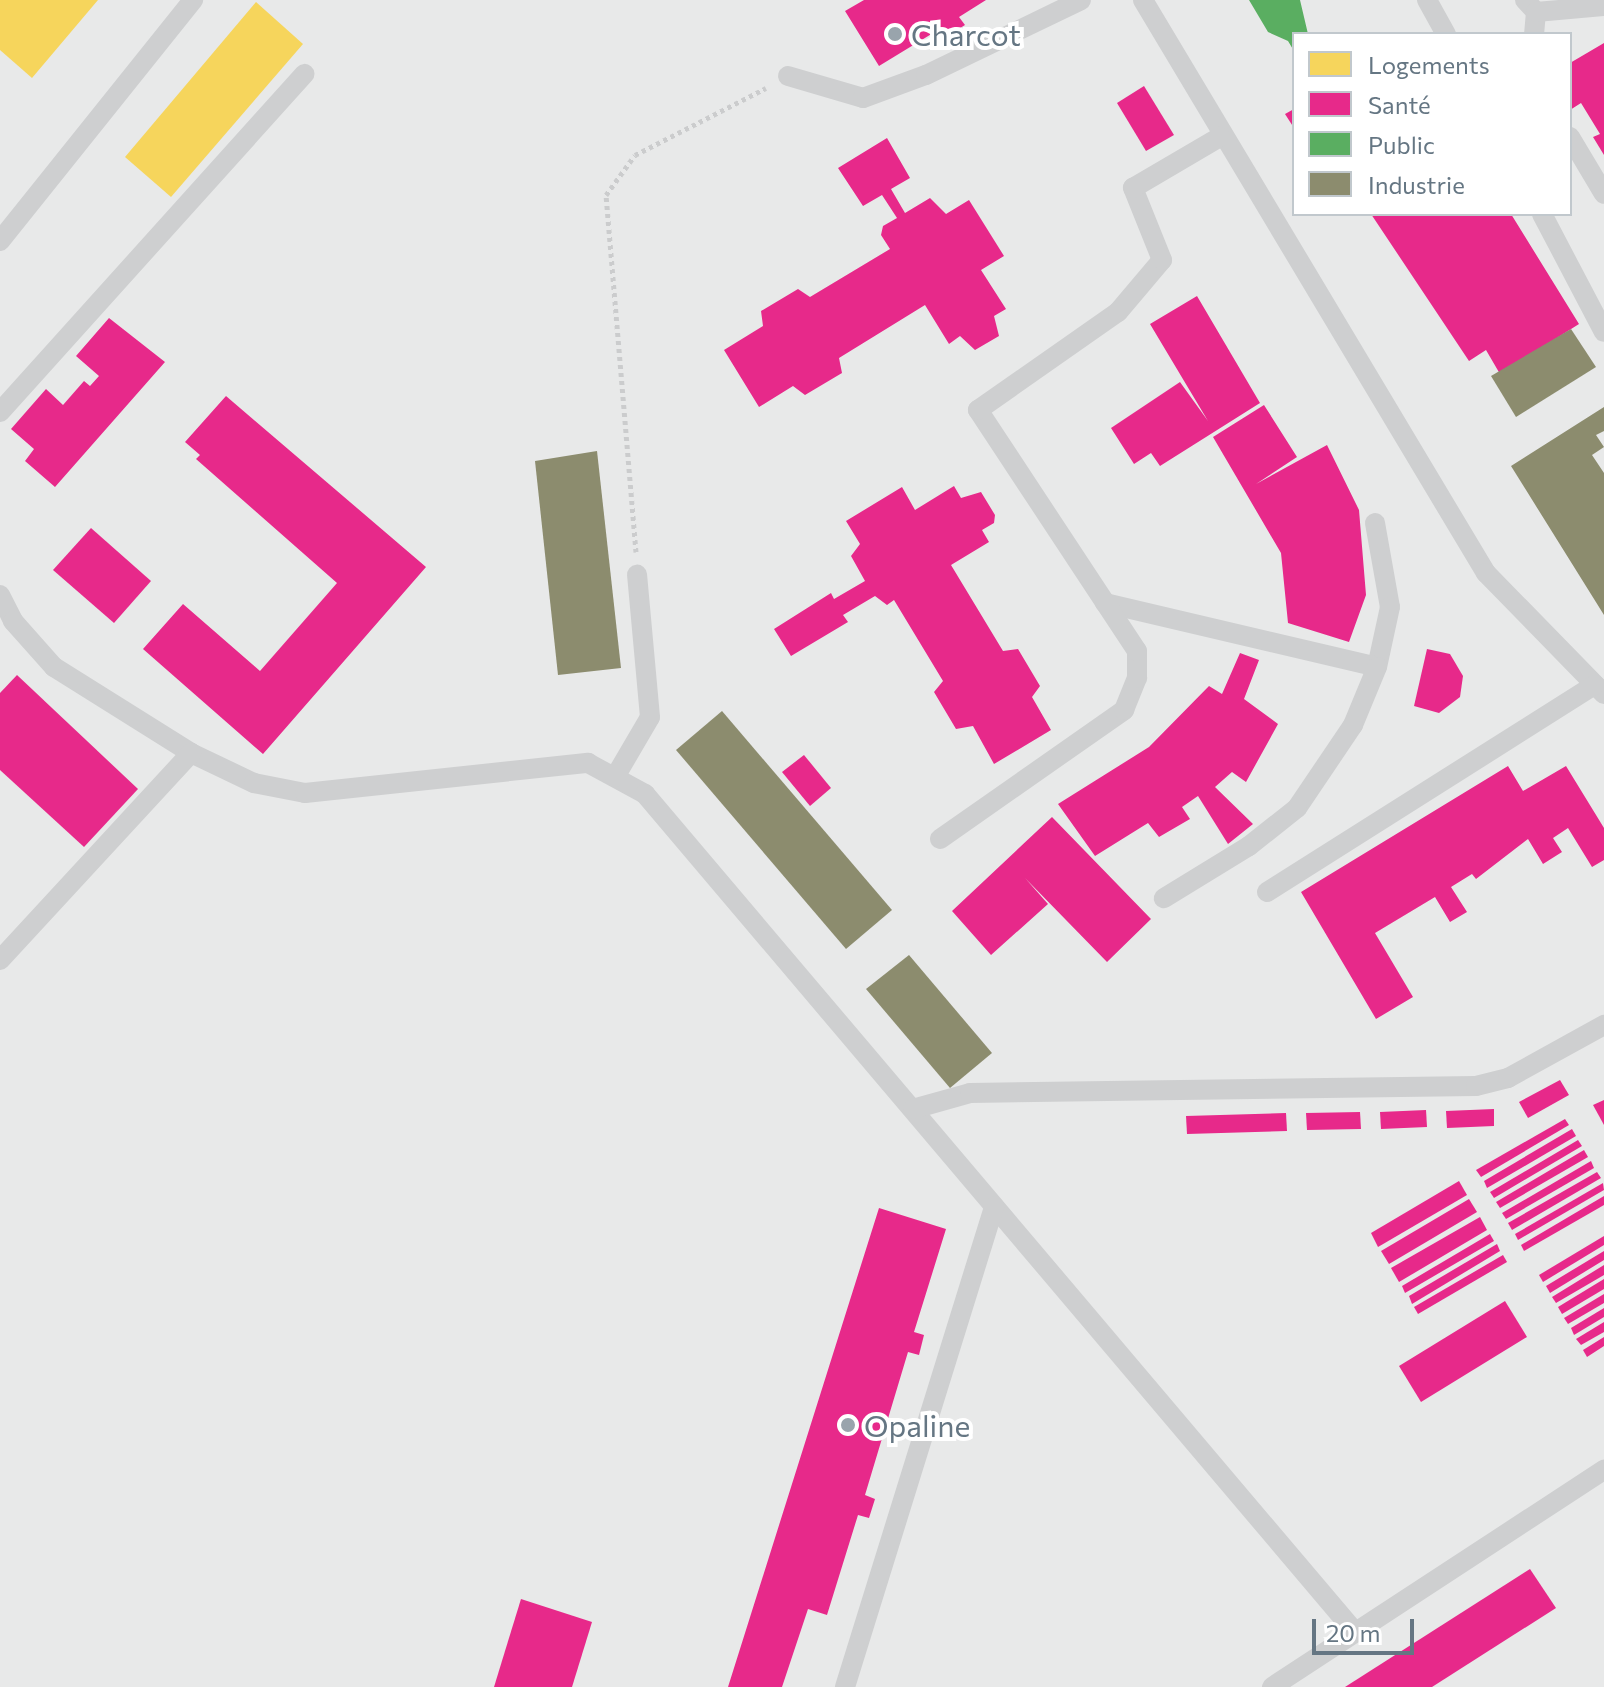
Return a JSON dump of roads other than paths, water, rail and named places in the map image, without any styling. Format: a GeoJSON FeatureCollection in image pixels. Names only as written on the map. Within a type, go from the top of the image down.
{"type":"FeatureCollection","features":[{"type":"Feature","properties":{"kind":"lane"},"geometry":{"type":"LineString","coordinates":[[0,241],[193,0]]}},
{"type":"Feature","properties":{"kind":"lane"},"geometry":{"type":"LineString","coordinates":[[788,76],[863,98],[926,75],[1081,0]]}},
{"type":"Feature","properties":{"kind":"lane"},"geometry":{"type":"LineString","coordinates":[[1143,0],[1220,137],[1486,573],[1600,690],[1267,892]]}},
{"type":"Feature","properties":{"kind":"lane"},"geometry":{"type":"LineString","coordinates":[[1427,0],[1445,32]]}},
{"type":"Feature","properties":{"kind":"lane"},"geometry":{"type":"LineString","coordinates":[[1534,32],[1531,6],[1604,6]]}},
{"type":"Feature","properties":{"kind":"lane"},"geometry":{"type":"LineString","coordinates":[[0,412],[304,74]]}},
{"type":"Feature","properties":{"kind":"lane"},"geometry":{"type":"LineString","coordinates":[[940,839],[1124,710],[1137,678],[1137,651],[978,410],[1118,312],[1162,260],[1133,188],[1220,137]]}},
{"type":"Feature","properties":{"kind":"lane"},"geometry":{"type":"LineString","coordinates":[[1572,140],[1604,194]]}},
{"type":"Feature","properties":{"kind":"lane"},"geometry":{"type":"LineString","coordinates":[[1543,216],[1604,332]]}},
{"type":"Feature","properties":{"kind":"lane"},"geometry":{"type":"LineString","coordinates":[[1164,898],[1249,846],[1297,808],[1353,725],[1377,667],[1390,607],[1375,523]]}},
{"type":"Feature","properties":{"kind":"lane"},"geometry":{"type":"LineString","coordinates":[[615,777],[650,717],[637,575]]}},
{"type":"Feature","properties":{"kind":"lane"},"geometry":{"type":"LineString","coordinates":[[0,595],[13,621],[54,667],[191,753],[254,783],[305,793],[545,764],[588,763],[645,794],[692,845],[1355,1632]]}},
{"type":"Feature","properties":{"kind":"lane"},"geometry":{"type":"LineString","coordinates":[[1105,603],[1377,667]]}},
{"type":"Feature","properties":{"kind":"lane"},"geometry":{"type":"LineString","coordinates":[[0,960],[191,753]]}},
{"type":"Feature","properties":{"kind":"lane"},"geometry":{"type":"LineString","coordinates":[[913,1109],[970,1093],[1476,1086],[1508,1078],[1604,1025]]}},
{"type":"Feature","properties":{"kind":"lane"},"geometry":{"type":"LineString","coordinates":[[845,1687],[994,1207]]}},
{"type":"Feature","properties":{"kind":"lane"},"geometry":{"type":"LineString","coordinates":[[1272,1687],[1604,1470]]}},
{"type":"Feature","properties":{"kind":"place","name":"Charcot"},"geometry":{"type":"Point","coordinates":[895,34]}},
{"type":"Feature","properties":{"kind":"place","name":"Opaline"},"geometry":{"type":"Point","coordinates":[848,1425]}}]}
